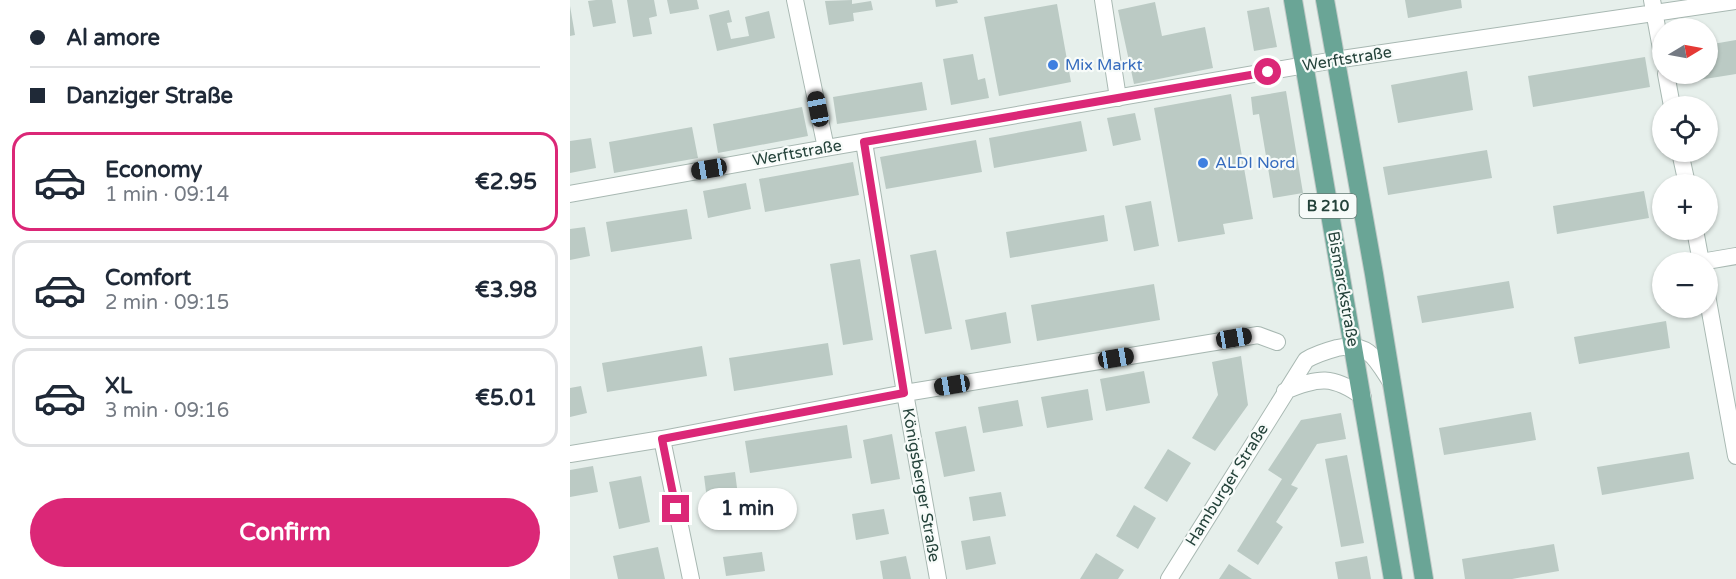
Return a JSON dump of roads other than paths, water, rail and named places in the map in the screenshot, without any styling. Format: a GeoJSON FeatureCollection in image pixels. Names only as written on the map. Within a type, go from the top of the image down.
{"type":"FeatureCollection","features":[{"type":"Feature","properties":{"kind":"main road","name":"Bismarckstraße"},"geometry":{"type":"LineString","coordinates":[[1293,0],[1393,579]]}},
{"type":"Feature","properties":{"kind":"main road","name":"Bismarckstraße"},"geometry":{"type":"LineString","coordinates":[[1325,0],[1374,274],[1424,579]]}},
{"type":"Feature","properties":{"kind":"street"},"geometry":{"type":"LineString","coordinates":[[795,0],[825,148]]}},
{"type":"Feature","properties":{"kind":"street"},"geometry":{"type":"LineString","coordinates":[[1103,0],[1118,98]]}},
{"type":"Feature","properties":{"kind":"street","name":"Werftstraße"},"geometry":{"type":"LineString","coordinates":[[570,194],[825,148],[1653,7],[1736,1]]}},
{"type":"Feature","properties":{"kind":"street","name":"Königsberger Straße"},"geometry":{"type":"LineString","coordinates":[[864,142],[904,393],[938,579]]}},
{"type":"Feature","properties":{"kind":"street"},"geometry":{"type":"LineString","coordinates":[[1718,259],[1736,256]]}},
{"type":"Feature","properties":{"kind":"street"},"geometry":{"type":"LineString","coordinates":[[1711,318],[1736,456]]}},
{"type":"Feature","properties":{"kind":"street"},"geometry":{"type":"LineString","coordinates":[[570,454],[904,393],[1258,335],[1277,342]]}},
{"type":"Feature","properties":{"kind":"street"},"geometry":{"type":"LineString","coordinates":[[1354,345],[1368,352],[1377,361],[1392,384]]}},
{"type":"Feature","properties":{"kind":"street","name":"Hamburger Straße"},"geometry":{"type":"LineString","coordinates":[[1168,579],[1306,360],[1317,353],[1354,345]]}},
{"type":"Feature","properties":{"kind":"street"},"geometry":{"type":"LineString","coordinates":[[1285,392],[1318,379],[1329,379],[1350,388],[1363,398]]}},
{"type":"Feature","properties":{"kind":"street"},"geometry":{"type":"LineString","coordinates":[[662,439],[691,579]]}},
{"type":"Feature","properties":{"kind":"place","name":"Mix Markt"},"geometry":{"type":"Point","coordinates":[1053,65]}},
{"type":"Feature","properties":{"kind":"place","name":"ALDI Nord"},"geometry":{"type":"Point","coordinates":[1203,163]}}]}
